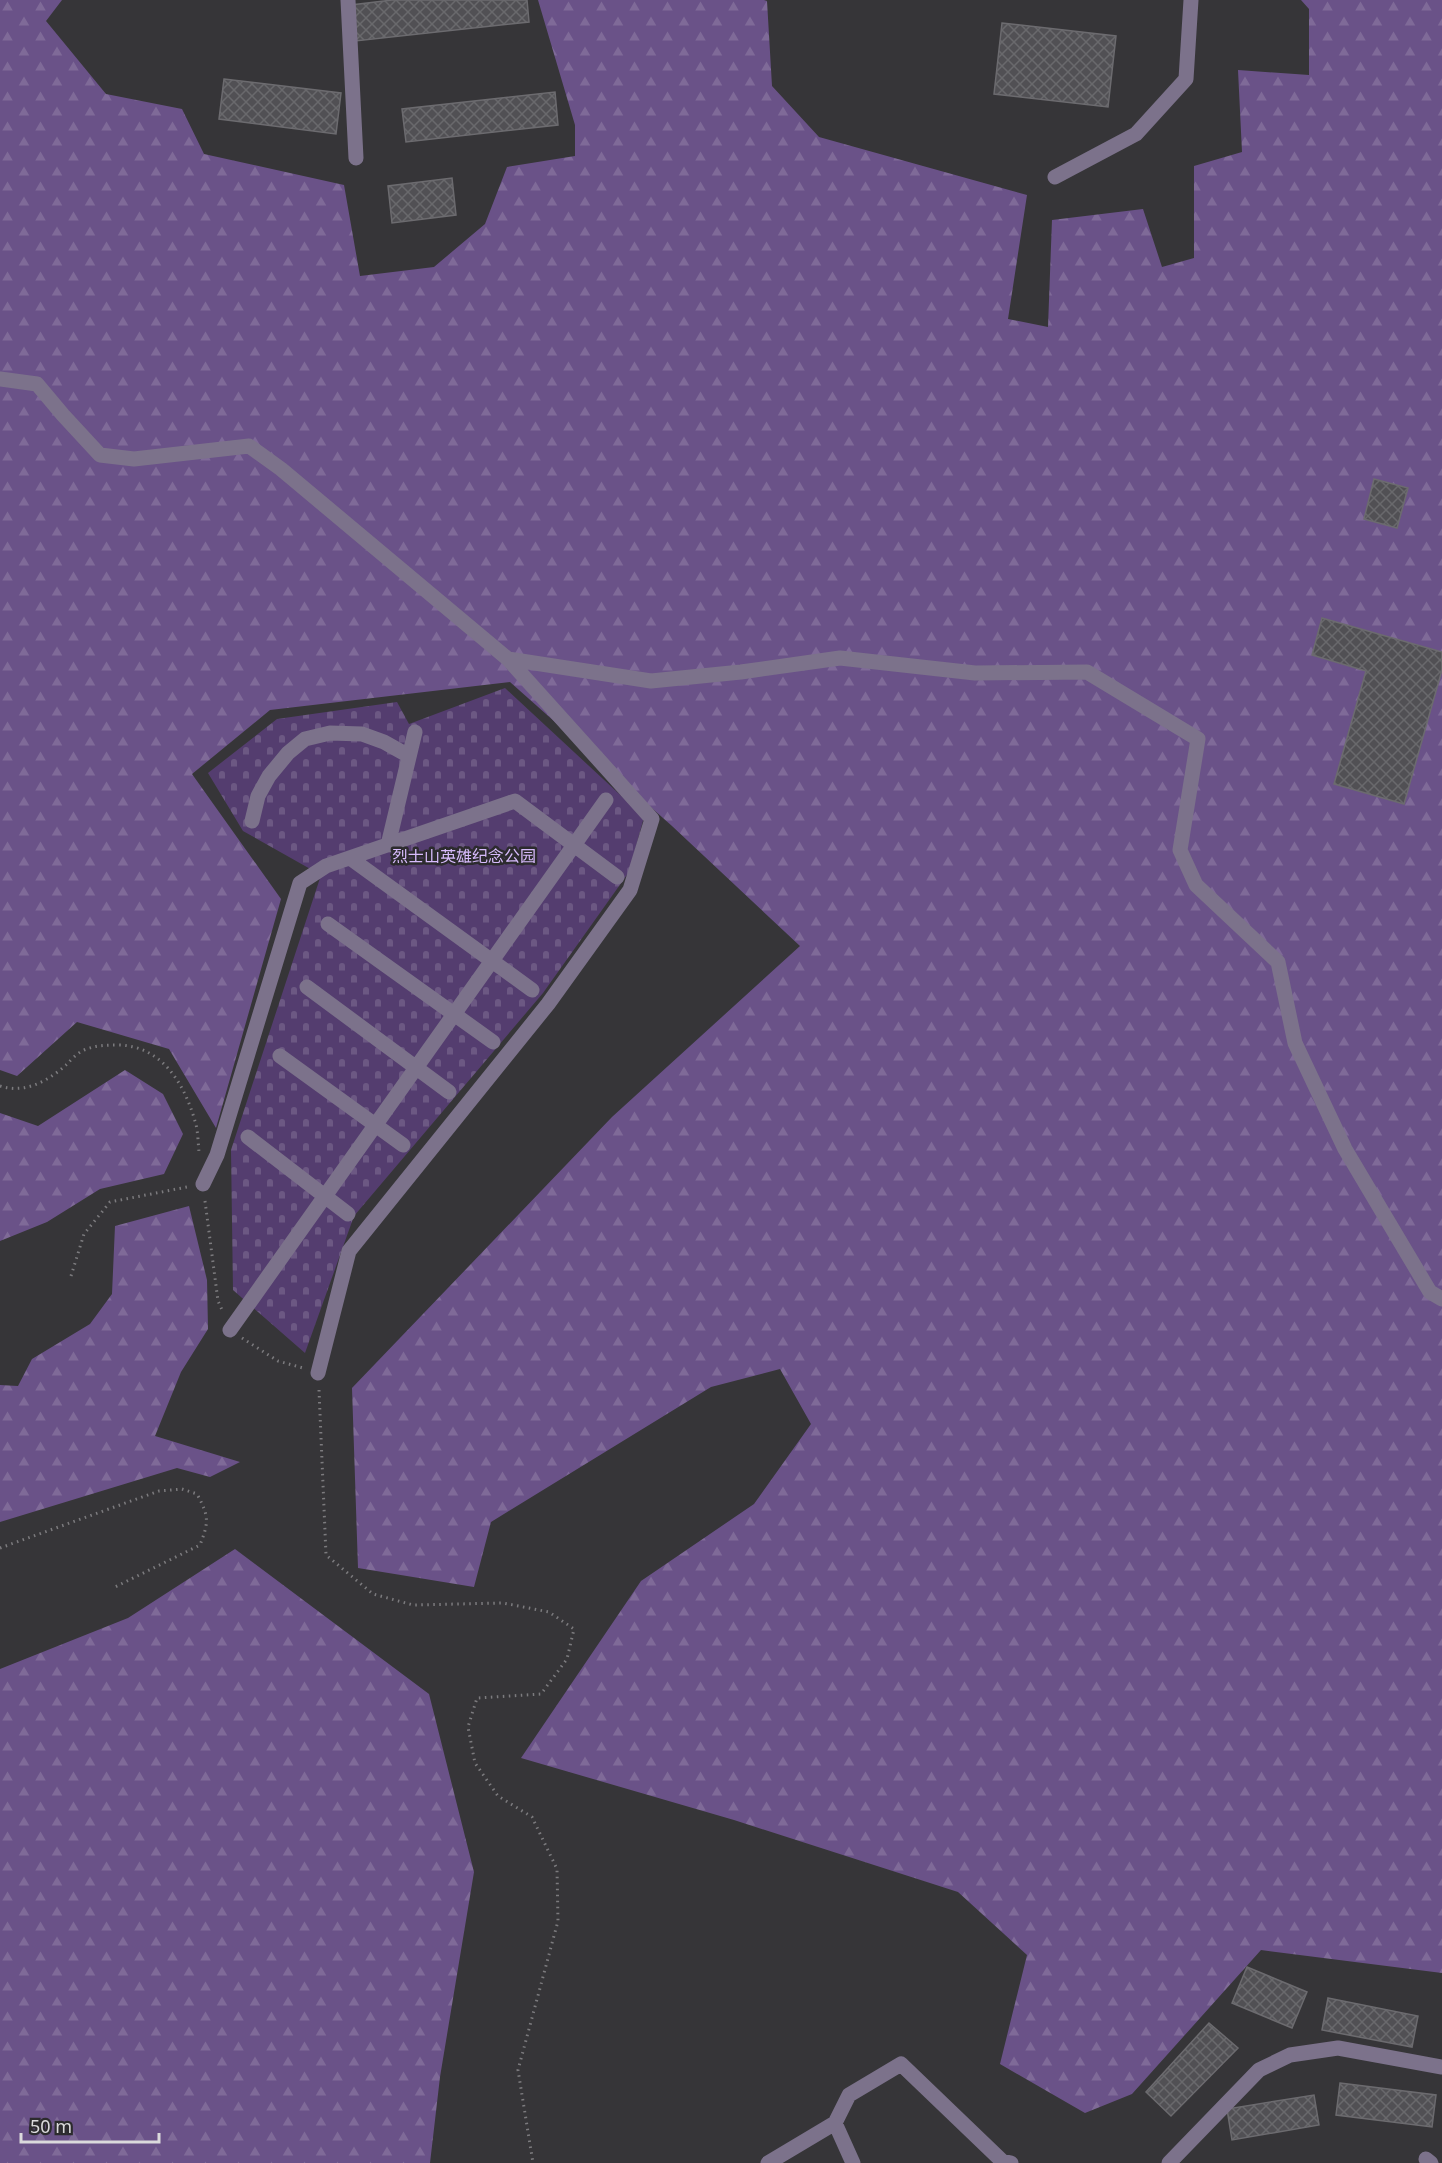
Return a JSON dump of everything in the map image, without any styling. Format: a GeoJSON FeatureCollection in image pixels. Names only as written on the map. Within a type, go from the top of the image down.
{"type":"FeatureCollection","features":[{"type":"Feature","properties":{"kind":"street"},"geometry":{"type":"LineString","coordinates":[[348,0],[356,158]]}},
{"type":"Feature","properties":{"kind":"street"},"geometry":{"type":"LineString","coordinates":[[1055,177],[1136,134],[1186,79],[1191,0]]}},
{"type":"Feature","properties":{"kind":"street"},"geometry":{"type":"LineString","coordinates":[[0,379],[37,384],[100,455],[134,459],[249,446],[281,469],[508,659],[652,819],[630,890],[548,1004],[349,1251],[318,1372]]}},
{"type":"Feature","properties":{"kind":"street"},"geometry":{"type":"LineString","coordinates":[[508,659],[651,681],[741,672],[840,658],[975,673],[1087,672],[1198,739],[1180,850],[1196,885],[1278,962],[1295,1043],[1346,1149],[1430,1292],[1442,1299]]}},
{"type":"Feature","properties":{"kind":"street"},"geometry":{"type":"LineString","coordinates":[[388,845],[415,732]]}},
{"type":"Feature","properties":{"kind":"street"},"geometry":{"type":"LineString","coordinates":[[252,821],[258,796],[269,776],[288,753],[305,739],[330,733],[362,734],[384,742],[409,756]]}},
{"type":"Feature","properties":{"kind":"street"},"geometry":{"type":"LineString","coordinates":[[230,1330],[606,800]]}},
{"type":"Feature","properties":{"kind":"street"},"geometry":{"type":"LineString","coordinates":[[203,1184],[217,1155],[300,883],[326,866],[515,801],[617,876]]}},
{"type":"Feature","properties":{"kind":"street"},"geometry":{"type":"LineString","coordinates":[[350,858],[532,990]]}},
{"type":"Feature","properties":{"kind":"street"},"geometry":{"type":"LineString","coordinates":[[328,924],[493,1042]]}},
{"type":"Feature","properties":{"kind":"street"},"geometry":{"type":"LineString","coordinates":[[307,987],[449,1092]]}},
{"type":"Feature","properties":{"kind":"street"},"geometry":{"type":"LineString","coordinates":[[280,1056],[403,1145]]}},
{"type":"Feature","properties":{"kind":"street"},"geometry":{"type":"LineString","coordinates":[[248,1137],[348,1214]]}},
{"type":"Feature","properties":{"kind":"street"},"geometry":{"type":"LineString","coordinates":[[1169,2163],[1259,2070],[1290,2055],[1338,2048],[1442,2067]]}},
{"type":"Feature","properties":{"kind":"street"},"geometry":{"type":"LineString","coordinates":[[768,2163],[835,2123],[849,2096],[901,2064],[1002,2161],[1011,2163]]}},
{"type":"Feature","properties":{"kind":"street"},"geometry":{"type":"LineString","coordinates":[[835,2123],[853,2163]]}},
{"type":"Feature","properties":{"kind":"path"},"geometry":{"type":"LineString","coordinates":[[0,1086],[10,1089],[34,1086],[54,1076],[82,1051],[103,1045],[129,1046],[156,1056],[178,1080],[195,1121],[199,1153]]}},
{"type":"Feature","properties":{"kind":"path"},"geometry":{"type":"LineString","coordinates":[[71,1276],[84,1234],[110,1202],[203,1184],[218,1301],[230,1330],[278,1361],[318,1372],[326,1555],[373,1594],[413,1605],[503,1603],[549,1612],[574,1629],[567,1659],[541,1694],[477,1698],[468,1727],[475,1763],[498,1796],[532,1817],[557,1869],[558,1921],[518,2070],[533,2163]]}},
{"type":"Feature","properties":{"kind":"path"},"geometry":{"type":"LineString","coordinates":[[0,1548],[159,1491],[182,1489],[197,1494],[207,1511],[207,1527],[200,1545],[113,1588]]}},
{"type":"Feature","properties":{"kind":"green space"},"geometry":{"type":"Polygon","coordinates":[[[0,0],[62,0],[46,21],[106,94],[182,109],[204,154],[344,185],[360,276],[434,267],[485,224],[507,167],[575,156],[575,125],[538,0],[764,0],[767,1],[772,86],[819,137],[1027,195],[1008,319],[1048,327],[1052,220],[1143,209],[1162,267],[1194,258],[1194,166],[1242,152],[1238,70],[1309,75],[1309,9],[1301,0],[1442,0],[1442,1973],[1261,1950],[1132,2094],[1085,2113],[1000,2064],[1027,1955],[958,1892],[734,1820],[521,1758],[641,1581],[754,1504],[811,1424],[780,1369],[711,1387],[491,1522],[474,1587],[358,1568],[352,1388],[612,1117],[800,946],[672,826],[510,682],[270,710],[192,774],[281,899],[216,1128],[169,1049],[77,1022],[17,1076],[0,1070],[0,0]]]}},
{"type":"Feature","properties":{"kind":"green space","name":"烈士山英雄纪念公园"},"geometry":{"type":"Polygon","coordinates":[[[505,688],[644,817],[629,872],[543,993],[354,1216],[305,1353],[233,1290],[231,1150],[321,875],[243,831],[208,773],[277,719],[397,702],[409,724],[505,688]]]}},
{"type":"Feature","properties":{"kind":"green space"},"geometry":{"type":"Polygon","coordinates":[[[125,1070],[163,1094],[183,1134],[164,1174],[100,1189],[47,1222],[0,1241],[0,1113],[38,1126],[125,1070]]]}},
{"type":"Feature","properties":{"kind":"green space"},"geometry":{"type":"Polygon","coordinates":[[[189,1206],[207,1280],[208,1329],[181,1372],[155,1436],[240,1462],[210,1477],[177,1468],[0,1522],[0,1385],[18,1386],[32,1359],[90,1324],[112,1294],[115,1226],[189,1206]]]}},
{"type":"Feature","properties":{"kind":"green space"},"geometry":{"type":"Polygon","coordinates":[[[235,1549],[429,1694],[474,1872],[440,2077],[430,2163],[0,2163],[0,1669],[128,1618],[235,1549]]]}},
{"type":"Feature","properties":{"kind":"building"},"geometry":{"type":"Polygon","coordinates":[[[392,0],[527,0],[529,22],[355,41],[351,5],[392,0]]]}},
{"type":"Feature","properties":{"kind":"building"},"geometry":{"type":"Polygon","coordinates":[[[1002,23],[1116,36],[1108,107],[994,94],[1002,23]]]}},
{"type":"Feature","properties":{"kind":"building"},"geometry":{"type":"Polygon","coordinates":[[[224,79],[341,93],[336,134],[219,119],[224,79]]]}},
{"type":"Feature","properties":{"kind":"building"},"geometry":{"type":"Polygon","coordinates":[[[555,92],[558,125],[406,142],[402,109],[555,92]]]}},
{"type":"Feature","properties":{"kind":"building"},"geometry":{"type":"Polygon","coordinates":[[[452,178],[456,215],[392,223],[388,186],[452,178]]]}},
{"type":"Feature","properties":{"kind":"building"},"geometry":{"type":"Polygon","coordinates":[[[1374,479],[1408,488],[1397,528],[1364,519],[1374,479]]]}},
{"type":"Feature","properties":{"kind":"building"},"geometry":{"type":"Polygon","coordinates":[[[1322,618],[1442,652],[1442,670],[1404,804],[1334,784],[1366,671],[1312,655],[1322,618]]]}},
{"type":"Feature","properties":{"kind":"building"},"geometry":{"type":"Polygon","coordinates":[[[1247,1967],[1307,1992],[1292,2028],[1232,2003],[1247,1967]]]}},
{"type":"Feature","properties":{"kind":"building"},"geometry":{"type":"Polygon","coordinates":[[[1328,1998],[1418,2016],[1412,2047],[1322,2030],[1328,1998]]]}},
{"type":"Feature","properties":{"kind":"building"},"geometry":{"type":"Polygon","coordinates":[[[1209,2023],[1238,2048],[1171,2116],[1146,2092],[1209,2023]]]}},
{"type":"Feature","properties":{"kind":"building"},"geometry":{"type":"Polygon","coordinates":[[[1340,2083],[1436,2095],[1432,2127],[1336,2115],[1340,2083]]]}},
{"type":"Feature","properties":{"kind":"building"},"geometry":{"type":"Polygon","coordinates":[[[1314,2095],[1319,2125],[1232,2140],[1227,2109],[1314,2095]]]}}]}
